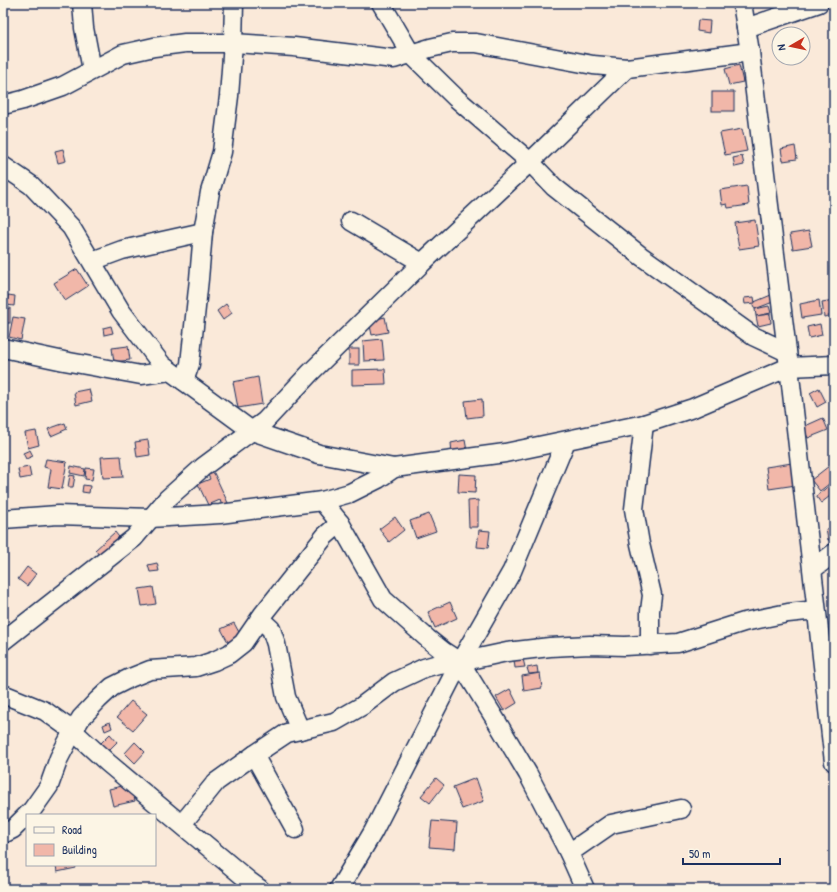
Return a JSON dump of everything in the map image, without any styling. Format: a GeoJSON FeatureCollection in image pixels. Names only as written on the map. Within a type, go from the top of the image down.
{"type":"FeatureCollection","features":[{"type":"Feature","properties":{"kind":"street"},"geometry":{"type":"LineString","coordinates":[[82,3],[84,28],[92,70]]}},
{"type":"Feature","properties":{"kind":"street"},"geometry":{"type":"LineString","coordinates":[[3,348],[141,375],[177,376],[190,364],[203,232],[210,192],[222,152],[229,96],[234,3]]}},
{"type":"Feature","properties":{"kind":"street"},"geometry":{"type":"LineString","coordinates":[[381,3],[411,54],[456,98],[530,162],[554,187],[641,256],[788,360],[834,365]]}},
{"type":"Feature","properties":{"kind":"street"},"geometry":{"type":"LineString","coordinates":[[742,3],[750,52],[788,360],[813,569],[816,610],[830,694],[834,762]]}},
{"type":"Feature","properties":{"kind":"street"},"geometry":{"type":"LineString","coordinates":[[746,28],[820,3]]}},
{"type":"Feature","properties":{"kind":"street"},"geometry":{"type":"LineString","coordinates":[[3,104],[23,100],[63,86],[123,54],[154,47],[185,43],[233,43],[294,47],[394,59],[452,43],[476,43],[593,64],[627,68],[750,52]]}},
{"type":"Feature","properties":{"kind":"street"},"geometry":{"type":"LineString","coordinates":[[3,642],[134,538],[167,499],[203,467],[265,421],[310,373],[422,263],[530,162],[627,68]]}},
{"type":"Feature","properties":{"kind":"street"},"geometry":{"type":"LineString","coordinates":[[3,166],[31,185],[72,227],[121,311],[162,365],[252,431],[319,454],[394,468],[505,454],[644,424],[693,408],[788,360]]}},
{"type":"Feature","properties":{"kind":"street"},"geometry":{"type":"LineString","coordinates":[[351,221],[422,263]]}},
{"type":"Feature","properties":{"kind":"street"},"geometry":{"type":"LineString","coordinates":[[92,261],[130,249],[203,232]]}},
{"type":"Feature","properties":{"kind":"street"},"geometry":{"type":"LineString","coordinates":[[644,424],[634,510],[652,595],[650,611],[650,645]]}},
{"type":"Feature","properties":{"kind":"street"},"geometry":{"type":"LineString","coordinates":[[345,887],[460,662],[512,571],[566,441]]}},
{"type":"Feature","properties":{"kind":"street"},"geometry":{"type":"LineString","coordinates":[[3,519],[58,515],[150,518],[220,514],[322,501],[350,493],[378,479],[394,468]]}},
{"type":"Feature","properties":{"kind":"street"},"geometry":{"type":"LineString","coordinates":[[322,501],[340,523],[383,599],[428,639],[460,662],[528,774],[569,853],[585,889]]}},
{"type":"Feature","properties":{"kind":"street"},"geometry":{"type":"LineString","coordinates":[[28,814],[49,786],[59,758],[73,731],[82,718],[112,687],[150,670],[196,667],[229,654],[243,643],[325,536],[340,523]]}},
{"type":"Feature","properties":{"kind":"street"},"geometry":{"type":"LineString","coordinates":[[813,569],[834,553]]}},
{"type":"Feature","properties":{"kind":"street"},"geometry":{"type":"LineString","coordinates":[[182,824],[216,782],[287,733],[334,722],[362,706],[394,682],[424,668],[438,664],[460,662],[507,652],[550,647],[590,645],[625,646],[678,643],[744,622],[788,613],[816,610]]}},
{"type":"Feature","properties":{"kind":"street"},"geometry":{"type":"LineString","coordinates":[[260,619],[270,629],[276,644],[286,697],[300,730]]}},
{"type":"Feature","properties":{"kind":"street"},"geometry":{"type":"LineString","coordinates":[[3,694],[45,711],[73,731],[260,889]]}},
{"type":"Feature","properties":{"kind":"street"},"geometry":{"type":"LineString","coordinates":[[254,755],[295,829]]}},
{"type":"Feature","properties":{"kind":"street"},"geometry":{"type":"LineString","coordinates":[[569,853],[611,824],[681,809]]}},
{"type":"Feature","properties":{"kind":"street"},"geometry":{"type":"LineString","coordinates":[[3,834],[13,829],[26,816]]}},
{"type":"Feature","properties":{"kind":"building"},"geometry":{"type":"Polygon","coordinates":[[[698,20],[710,21],[709,33],[697,31],[698,20]]]}},
{"type":"Feature","properties":{"kind":"building"},"geometry":{"type":"Polygon","coordinates":[[[739,65],[743,82],[729,85],[725,69],[739,65]]]}},
{"type":"Feature","properties":{"kind":"building"},"geometry":{"type":"Polygon","coordinates":[[[712,92],[734,92],[734,111],[712,111],[712,92]]]}},
{"type":"Feature","properties":{"kind":"building"},"geometry":{"type":"Polygon","coordinates":[[[742,129],[747,151],[725,155],[720,133],[742,129]]]}},
{"type":"Feature","properties":{"kind":"building"},"geometry":{"type":"Polygon","coordinates":[[[795,146],[797,159],[783,161],[781,149],[795,146]]]}},
{"type":"Feature","properties":{"kind":"building"},"geometry":{"type":"Polygon","coordinates":[[[63,149],[66,161],[58,163],[55,151],[63,149]]]}},
{"type":"Feature","properties":{"kind":"building"},"geometry":{"type":"Polygon","coordinates":[[[742,156],[744,165],[735,167],[733,158],[742,156]]]}},
{"type":"Feature","properties":{"kind":"building"},"geometry":{"type":"Polygon","coordinates":[[[747,186],[749,205],[728,208],[727,204],[722,205],[720,190],[747,186]]]}},
{"type":"Feature","properties":{"kind":"building"},"geometry":{"type":"Polygon","coordinates":[[[755,220],[759,246],[739,249],[735,223],[755,220]]]}},
{"type":"Feature","properties":{"kind":"building"},"geometry":{"type":"Polygon","coordinates":[[[809,231],[812,246],[793,249],[790,234],[809,231]]]}},
{"type":"Feature","properties":{"kind":"building"},"geometry":{"type":"Polygon","coordinates":[[[77,269],[88,286],[65,301],[54,283],[77,269]]]}},
{"type":"Feature","properties":{"kind":"building"},"geometry":{"type":"Polygon","coordinates":[[[8,295],[15,296],[14,306],[7,305],[8,295]]]}},
{"type":"Feature","properties":{"kind":"building"},"geometry":{"type":"Polygon","coordinates":[[[771,295],[773,302],[755,309],[752,303],[771,295]]]}},
{"type":"Feature","properties":{"kind":"building"},"geometry":{"type":"Polygon","coordinates":[[[754,297],[755,303],[745,304],[744,298],[754,297]]]}},
{"type":"Feature","properties":{"kind":"building"},"geometry":{"type":"Polygon","coordinates":[[[819,300],[821,315],[802,318],[800,304],[819,300]]]}},
{"type":"Feature","properties":{"kind":"building"},"geometry":{"type":"Polygon","coordinates":[[[834,300],[834,315],[824,317],[822,302],[834,300]]]}},
{"type":"Feature","properties":{"kind":"building"},"geometry":{"type":"Polygon","coordinates":[[[226,304],[232,313],[223,320],[217,311],[226,304]]]}},
{"type":"Feature","properties":{"kind":"building"},"geometry":{"type":"Polygon","coordinates":[[[769,306],[771,313],[756,316],[755,309],[769,306]]]}},
{"type":"Feature","properties":{"kind":"building"},"geometry":{"type":"Polygon","coordinates":[[[3,308],[10,308],[10,323],[3,323],[3,308]]]}},
{"type":"Feature","properties":{"kind":"building"},"geometry":{"type":"Polygon","coordinates":[[[770,314],[771,323],[758,326],[756,316],[770,314]]]}},
{"type":"Feature","properties":{"kind":"building"},"geometry":{"type":"Polygon","coordinates":[[[13,317],[25,319],[21,340],[9,337],[13,317]]]}},
{"type":"Feature","properties":{"kind":"building"},"geometry":{"type":"Polygon","coordinates":[[[385,317],[388,332],[372,335],[369,321],[385,317]]]}},
{"type":"Feature","properties":{"kind":"building"},"geometry":{"type":"Polygon","coordinates":[[[820,324],[822,335],[809,338],[807,327],[820,324]]]}},
{"type":"Feature","properties":{"kind":"building"},"geometry":{"type":"Polygon","coordinates":[[[111,326],[113,333],[104,335],[103,328],[111,326]]]}},
{"type":"Feature","properties":{"kind":"building"},"geometry":{"type":"Polygon","coordinates":[[[382,339],[384,360],[364,361],[363,341],[382,339]]]}},
{"type":"Feature","properties":{"kind":"building"},"geometry":{"type":"Polygon","coordinates":[[[128,346],[130,360],[114,362],[112,348],[128,346]]]}},
{"type":"Feature","properties":{"kind":"building"},"geometry":{"type":"Polygon","coordinates":[[[349,349],[359,349],[359,365],[349,365],[349,349]]]}},
{"type":"Feature","properties":{"kind":"building"},"geometry":{"type":"Polygon","coordinates":[[[385,369],[386,384],[352,385],[352,370],[385,369]]]}},
{"type":"Feature","properties":{"kind":"building"},"geometry":{"type":"Polygon","coordinates":[[[258,377],[262,404],[238,408],[233,382],[258,377]]]}},
{"type":"Feature","properties":{"kind":"building"},"geometry":{"type":"Polygon","coordinates":[[[819,388],[826,402],[817,407],[810,393],[819,388]]]}},
{"type":"Feature","properties":{"kind":"building"},"geometry":{"type":"Polygon","coordinates":[[[89,389],[92,401],[76,405],[74,392],[89,389]]]}},
{"type":"Feature","properties":{"kind":"building"},"geometry":{"type":"Polygon","coordinates":[[[482,399],[483,416],[467,418],[465,401],[482,399]]]}},
{"type":"Feature","properties":{"kind":"building"},"geometry":{"type":"Polygon","coordinates":[[[823,418],[828,430],[808,438],[803,427],[823,418]]]}},
{"type":"Feature","properties":{"kind":"building"},"geometry":{"type":"Polygon","coordinates":[[[65,423],[67,429],[51,436],[48,429],[65,423]]]}},
{"type":"Feature","properties":{"kind":"building"},"geometry":{"type":"Polygon","coordinates":[[[36,431],[39,445],[28,448],[25,433],[36,431]]]}},
{"type":"Feature","properties":{"kind":"building"},"geometry":{"type":"Polygon","coordinates":[[[148,440],[150,455],[137,457],[135,442],[148,440]]]}},
{"type":"Feature","properties":{"kind":"building"},"geometry":{"type":"Polygon","coordinates":[[[465,440],[467,451],[452,453],[451,443],[465,440]]]}},
{"type":"Feature","properties":{"kind":"building"},"geometry":{"type":"Polygon","coordinates":[[[30,450],[33,456],[26,459],[23,453],[30,450]]]}},
{"type":"Feature","properties":{"kind":"building"},"geometry":{"type":"Polygon","coordinates":[[[121,456],[123,477],[103,478],[101,457],[121,456]]]}},
{"type":"Feature","properties":{"kind":"building"},"geometry":{"type":"Polygon","coordinates":[[[46,459],[67,462],[62,489],[48,487],[51,469],[44,467],[46,459]]]}},
{"type":"Feature","properties":{"kind":"building"},"geometry":{"type":"Polygon","coordinates":[[[792,463],[796,485],[769,489],[766,467],[792,463]]]}},
{"type":"Feature","properties":{"kind":"building"},"geometry":{"type":"Polygon","coordinates":[[[71,466],[85,469],[84,476],[70,473],[71,466]]]}},
{"type":"Feature","properties":{"kind":"building"},"geometry":{"type":"Polygon","coordinates":[[[829,466],[834,472],[834,480],[820,491],[811,480],[829,466]]]}},
{"type":"Feature","properties":{"kind":"building"},"geometry":{"type":"Polygon","coordinates":[[[29,467],[31,477],[20,479],[18,469],[29,467]]]}},
{"type":"Feature","properties":{"kind":"building"},"geometry":{"type":"Polygon","coordinates":[[[86,468],[94,469],[92,480],[85,479],[86,468]]]}},
{"type":"Feature","properties":{"kind":"building"},"geometry":{"type":"Polygon","coordinates":[[[214,473],[228,503],[222,506],[220,500],[208,505],[198,484],[210,479],[208,475],[214,473]]]}},
{"type":"Feature","properties":{"kind":"building"},"geometry":{"type":"Polygon","coordinates":[[[459,474],[476,475],[475,493],[458,492],[459,474]]]}},
{"type":"Feature","properties":{"kind":"building"},"geometry":{"type":"Polygon","coordinates":[[[70,475],[75,476],[73,487],[68,487],[70,475]]]}},
{"type":"Feature","properties":{"kind":"building"},"geometry":{"type":"Polygon","coordinates":[[[834,482],[834,493],[821,503],[816,496],[834,482]]]}},
{"type":"Feature","properties":{"kind":"building"},"geometry":{"type":"Polygon","coordinates":[[[83,485],[90,486],[89,493],[82,492],[83,485]]]}},
{"type":"Feature","properties":{"kind":"building"},"geometry":{"type":"Polygon","coordinates":[[[478,500],[478,527],[469,527],[468,501],[478,500]]]}},
{"type":"Feature","properties":{"kind":"building"},"geometry":{"type":"Polygon","coordinates":[[[429,514],[436,531],[416,538],[410,521],[429,514]]]}},
{"type":"Feature","properties":{"kind":"building"},"geometry":{"type":"Polygon","coordinates":[[[395,517],[404,530],[389,542],[379,529],[395,517]]]}},
{"type":"Feature","properties":{"kind":"building"},"geometry":{"type":"Polygon","coordinates":[[[834,528],[834,539],[828,540],[826,529],[834,528]]]}},
{"type":"Feature","properties":{"kind":"building"},"geometry":{"type":"Polygon","coordinates":[[[479,530],[490,531],[488,548],[477,547],[479,530]]]}},
{"type":"Feature","properties":{"kind":"building"},"geometry":{"type":"Polygon","coordinates":[[[115,532],[122,541],[102,558],[95,550],[115,532]]]}},
{"type":"Feature","properties":{"kind":"building"},"geometry":{"type":"Polygon","coordinates":[[[157,563],[159,571],[150,572],[148,565],[157,563]]]}},
{"type":"Feature","properties":{"kind":"building"},"geometry":{"type":"Polygon","coordinates":[[[27,567],[36,574],[27,586],[18,579],[27,567]]]}},
{"type":"Feature","properties":{"kind":"building"},"geometry":{"type":"Polygon","coordinates":[[[153,587],[156,604],[142,606],[139,589],[153,587]]]}},
{"type":"Feature","properties":{"kind":"building"},"geometry":{"type":"Polygon","coordinates":[[[450,602],[457,618],[435,628],[428,612],[450,602]]]}},
{"type":"Feature","properties":{"kind":"building"},"geometry":{"type":"Polygon","coordinates":[[[234,623],[241,636],[228,642],[221,629],[234,623]]]}},
{"type":"Feature","properties":{"kind":"building"},"geometry":{"type":"Polygon","coordinates":[[[523,659],[525,667],[515,668],[514,660],[523,659]]]}},
{"type":"Feature","properties":{"kind":"building"},"geometry":{"type":"Polygon","coordinates":[[[537,666],[538,673],[529,674],[527,668],[537,666]]]}},
{"type":"Feature","properties":{"kind":"building"},"geometry":{"type":"Polygon","coordinates":[[[540,673],[542,688],[524,691],[522,676],[540,673]]]}},
{"type":"Feature","properties":{"kind":"building"},"geometry":{"type":"Polygon","coordinates":[[[510,689],[517,703],[504,711],[496,697],[510,689]]]}},
{"type":"Feature","properties":{"kind":"building"},"geometry":{"type":"Polygon","coordinates":[[[131,701],[147,714],[133,730],[117,717],[131,701]]]}},
{"type":"Feature","properties":{"kind":"building"},"geometry":{"type":"Polygon","coordinates":[[[110,722],[112,728],[105,731],[103,725],[110,722]]]}},
{"type":"Feature","properties":{"kind":"building"},"geometry":{"type":"Polygon","coordinates":[[[110,734],[117,742],[108,751],[101,743],[110,734]]]}},
{"type":"Feature","properties":{"kind":"building"},"geometry":{"type":"Polygon","coordinates":[[[135,742],[145,752],[135,763],[125,753],[135,742]]]}},
{"type":"Feature","properties":{"kind":"building"},"geometry":{"type":"Polygon","coordinates":[[[436,778],[444,785],[430,803],[421,796],[436,778]]]}},
{"type":"Feature","properties":{"kind":"building"},"geometry":{"type":"Polygon","coordinates":[[[476,778],[484,801],[462,809],[453,787],[476,778]]]}},
{"type":"Feature","properties":{"kind":"building"},"geometry":{"type":"Polygon","coordinates":[[[131,784],[135,801],[113,806],[109,789],[131,784]]]}},
{"type":"Feature","properties":{"kind":"building"},"geometry":{"type":"Polygon","coordinates":[[[432,821],[457,823],[455,849],[429,847],[432,821]]]}},
{"type":"Feature","properties":{"kind":"building"},"geometry":{"type":"Polygon","coordinates":[[[56,866],[75,866],[76,868],[57,872],[56,866]]]}}]}
